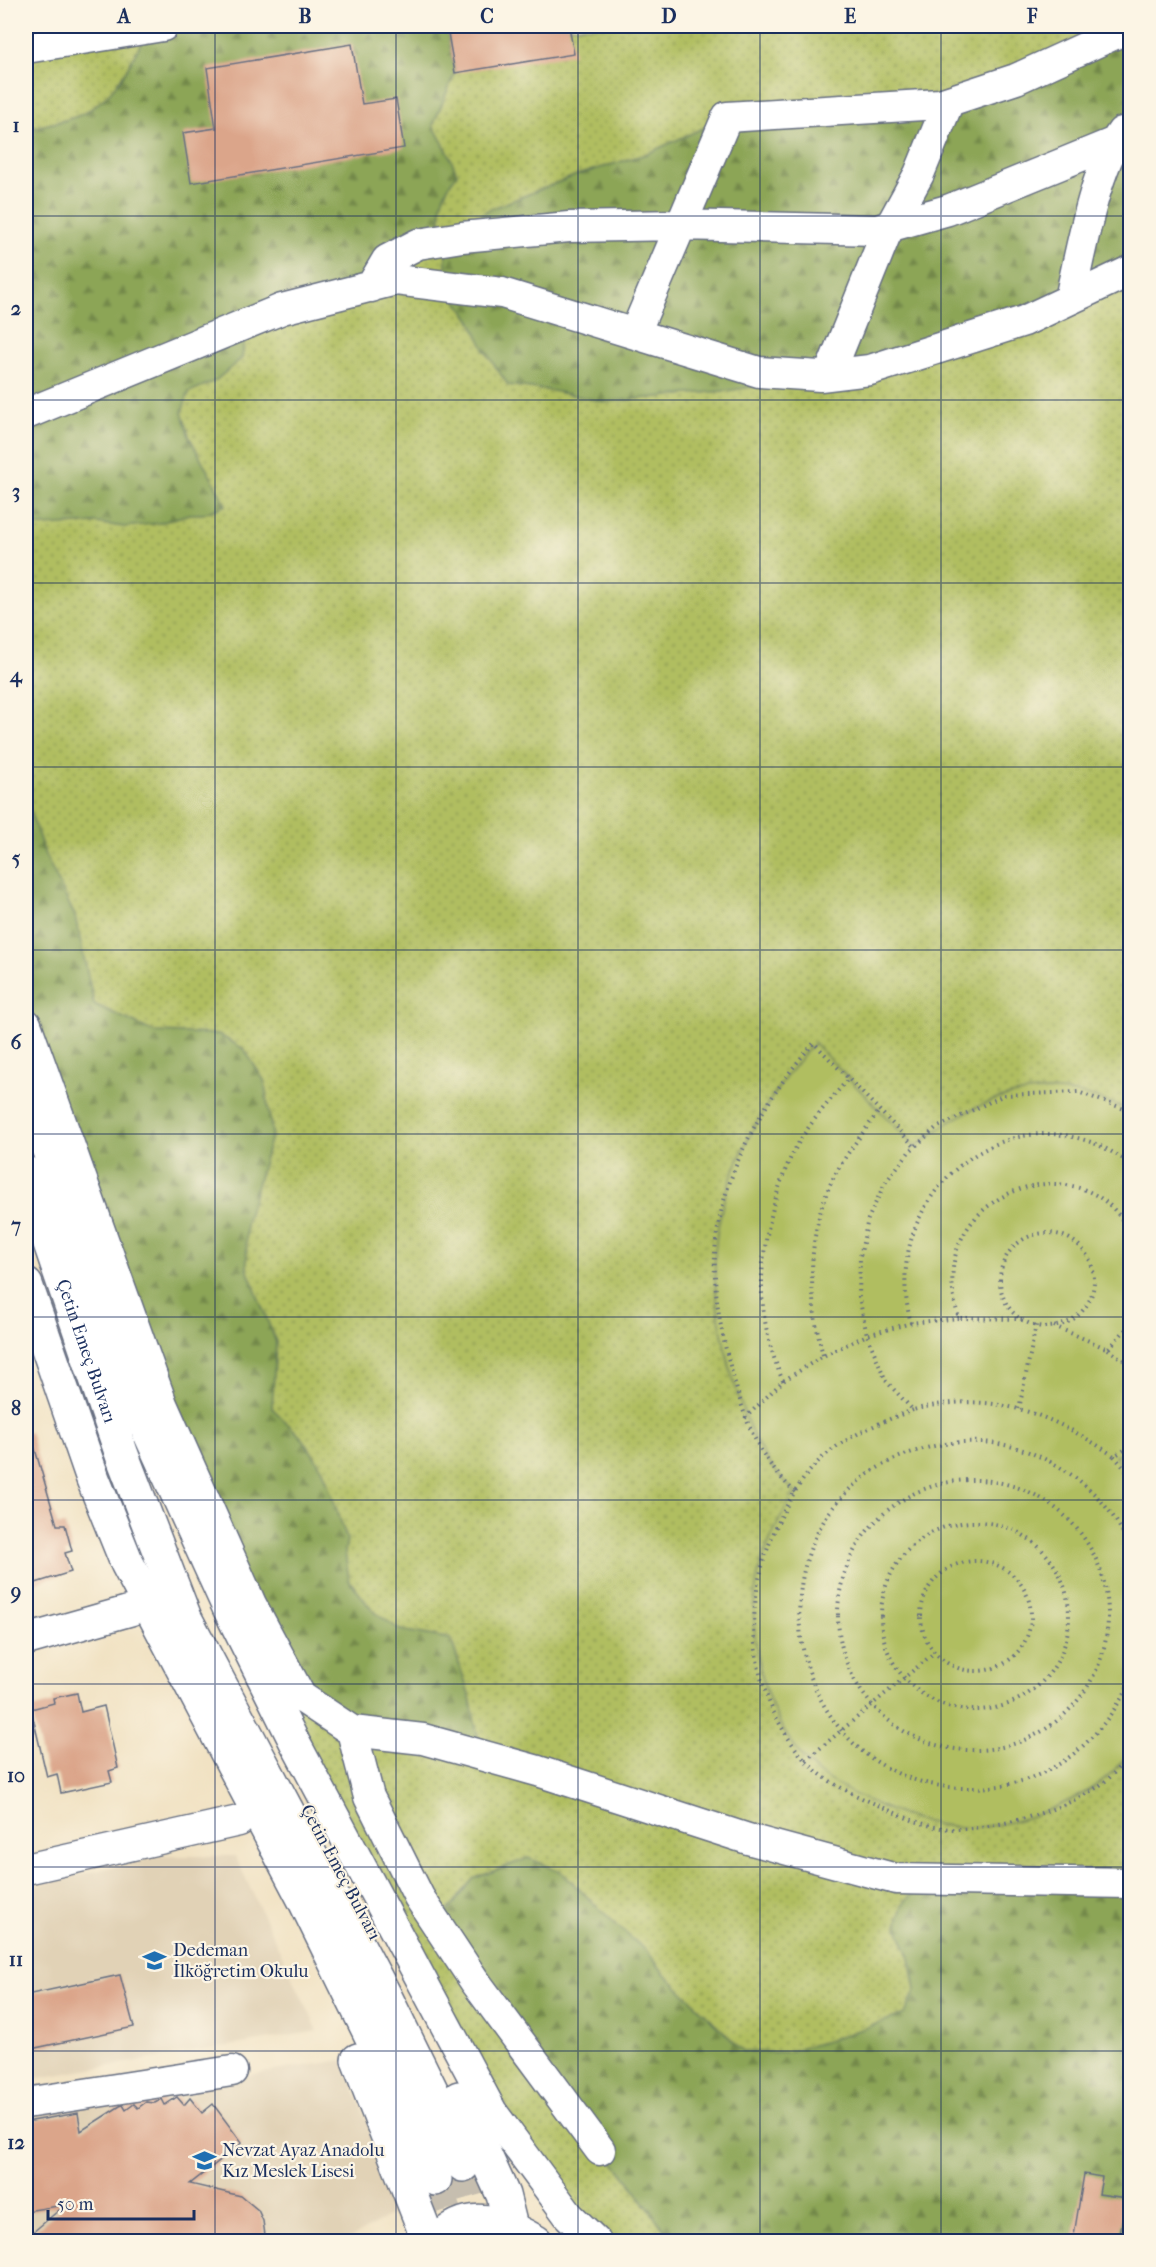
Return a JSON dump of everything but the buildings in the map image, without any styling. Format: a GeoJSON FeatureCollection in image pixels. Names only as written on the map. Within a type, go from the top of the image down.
{"type":"FeatureCollection","features":[{"type":"Feature","properties":{"kind":"main road","name":"Çetin Emeç Bulvarı"},"geometry":{"type":"LineString","coordinates":[[26,1173],[149,1528],[185,1618],[384,1994],[434,2096],[449,2172],[382,2058],[304,1899],[127,1563],[93,1479],[26,1285]]}},
{"type":"Feature","properties":{"kind":"main road","name":"Çetin Emeç Bulvarı"},"geometry":{"type":"LineString","coordinates":[[149,1528],[214,1636],[444,2065],[503,2195],[524,2235]]}},
{"type":"Feature","properties":{"kind":"main road","name":"Çetin Emeç Bulvarı"},"geometry":{"type":"LineString","coordinates":[[127,1563],[132,1610],[278,1893],[368,2080],[429,2241]]}},
{"type":"Feature","properties":{"kind":"main road"},"geometry":{"type":"LineString","coordinates":[[438,2241],[458,2226],[476,2221],[494,2221],[524,2235]]}},
{"type":"Feature","properties":{"kind":"street"},"geometry":{"type":"LineString","coordinates":[[26,48],[163,26]]}},
{"type":"Feature","properties":{"kind":"street"},"geometry":{"type":"LineString","coordinates":[[635,333],[727,117],[949,101],[1016,80],[1131,27]]}},
{"type":"Feature","properties":{"kind":"street"},"geometry":{"type":"LineString","coordinates":[[829,375],[891,225],[919,174],[949,101]]}},
{"type":"Feature","properties":{"kind":"street"},"geometry":{"type":"LineString","coordinates":[[1070,299],[1089,216],[1131,120]]}},
{"type":"Feature","properties":{"kind":"street"},"geometry":{"type":"LineString","coordinates":[[371,287],[387,260],[418,244],[569,226],[680,225],[877,230],[948,210],[1122,140]]}},
{"type":"Feature","properties":{"kind":"street"},"geometry":{"type":"LineString","coordinates":[[26,414],[282,309],[396,280],[502,293],[759,372],[829,375],[870,370],[1024,321],[1131,271]]}},
{"type":"Feature","properties":{"kind":"street"},"geometry":{"type":"LineString","coordinates":[[26,1024],[162,1404],[251,1604],[301,1697],[352,1731],[434,1742],[538,1771],[748,1839],[896,1879],[1131,1882]]}},
{"type":"Feature","properties":{"kind":"street"},"geometry":{"type":"LineString","coordinates":[[26,1088],[129,1391],[229,1611],[295,1743],[492,2112],[569,2216],[596,2241]]}},
{"type":"Feature","properties":{"kind":"street"},"geometry":{"type":"LineString","coordinates":[[26,1640],[132,1610]]}},
{"type":"Feature","properties":{"kind":"street"},"geometry":{"type":"LineString","coordinates":[[352,1731],[369,1797],[419,1897],[474,1980],[600,2150]]}},
{"type":"Feature","properties":{"kind":"street"},"geometry":{"type":"LineString","coordinates":[[26,1869],[239,1821]]}},
{"type":"Feature","properties":{"kind":"street"},"geometry":{"type":"LineString","coordinates":[[26,2103],[232,2071]]}},
{"type":"Feature","properties":{"kind":"path"},"geometry":{"type":"LineString","coordinates":[[795,1492],[768,1463],[752,1438],[729,1365],[719,1310],[715,1254],[723,1209],[740,1158],[774,1092],[814,1043],[915,1147]]}},
{"type":"Feature","properties":{"kind":"path"},"geometry":{"type":"LineString","coordinates":[[783,1381],[767,1328],[762,1283],[768,1236],[784,1172],[794,1151],[808,1127],[848,1079]]}},
{"type":"Feature","properties":{"kind":"path"},"geometry":{"type":"LineString","coordinates":[[913,1410],[886,1381],[867,1335],[859,1297],[859,1267],[868,1219],[885,1183],[915,1147],[936,1128],[1004,1095],[1078,1092],[1131,1111]]}},
{"type":"Feature","properties":{"kind":"path"},"geometry":{"type":"LineString","coordinates":[[823,1356],[811,1295],[813,1246],[836,1173],[879,1111]]}},
{"type":"Feature","properties":{"kind":"path"},"geometry":{"type":"LineString","coordinates":[[911,1323],[905,1287],[905,1260],[921,1210],[956,1170],[976,1154],[1021,1137],[1046,1134],[1096,1144],[1131,1164]]}},
{"type":"Feature","properties":{"kind":"path"},"geometry":{"type":"LineString","coordinates":[[959,1318],[952,1276],[959,1242],[976,1215],[1006,1195],[1043,1184],[1076,1188],[1094,1196],[1111,1208],[1131,1234]]}},
{"type":"Feature","properties":{"kind":"path"},"geometry":{"type":"LineString","coordinates":[[1053,1326],[1073,1319],[1084,1309],[1091,1295],[1094,1280],[1092,1265],[1084,1251],[1072,1240],[1058,1234],[1042,1233],[1027,1237],[1014,1246],[1005,1258],[1000,1274],[1001,1289],[1006,1304],[1022,1319],[1036,1325],[1053,1326],[1108,1349],[1131,1365]]}},
{"type":"Feature","properties":{"kind":"path"},"geometry":{"type":"LineString","coordinates":[[745,1418],[783,1381],[823,1356],[867,1335],[911,1323],[959,1318],[1022,1319]]}},
{"type":"Feature","properties":{"kind":"path"},"geometry":{"type":"LineString","coordinates":[[1019,1409],[1036,1325]]}},
{"type":"Feature","properties":{"kind":"path"},"geometry":{"type":"LineString","coordinates":[[1108,1349],[1131,1325]]}},
{"type":"Feature","properties":{"kind":"path"},"geometry":{"type":"LineString","coordinates":[[1131,1475],[1114,1456],[1074,1429],[1043,1415],[997,1403],[964,1401],[913,1410],[843,1443],[821,1459],[795,1492],[769,1543],[758,1574],[754,1640],[761,1674],[771,1704],[806,1760],[847,1792],[921,1823],[951,1829],[991,1827],[1030,1817],[1071,1801],[1109,1779],[1131,1753]]}},
{"type":"Feature","properties":{"kind":"path"},"geometry":{"type":"LineString","coordinates":[[1131,1549],[1126,1536],[1105,1505],[1079,1479],[1048,1459],[1014,1446],[978,1441],[942,1443],[908,1453],[876,1469],[849,1491],[826,1519],[810,1551],[800,1585],[798,1621],[802,1656],[814,1690],[842,1730],[858,1746],[887,1767],[920,1781],[956,1788],[993,1788],[1029,1779],[1062,1764],[1091,1741],[1115,1713],[1131,1683]]}},
{"type":"Feature","properties":{"kind":"path"},"geometry":{"type":"LineString","coordinates":[[1114,1456],[1131,1447]]}},
{"type":"Feature","properties":{"kind":"path"},"geometry":{"type":"LineString","coordinates":[[967,1480],[994,1481],[1020,1488],[1046,1501],[1069,1520],[1087,1543],[1100,1569],[1108,1627],[1102,1655],[1090,1682],[1073,1706],[1052,1725],[1026,1739],[998,1748],[969,1750],[940,1746],[913,1736],[890,1721],[873,1704],[855,1680],[844,1655],[839,1628],[839,1600],[845,1574],[856,1549],[871,1526],[914,1493],[940,1484],[967,1480]]}},
{"type":"Feature","properties":{"kind":"path"},"geometry":{"type":"LineString","coordinates":[[966,1522],[989,1522],[1012,1529],[1031,1540],[1047,1555],[1060,1573],[1067,1594],[1070,1616],[1067,1638],[1060,1659],[1048,1677],[1032,1693],[1013,1704],[992,1710],[969,1711],[948,1707],[926,1697],[905,1679],[894,1664],[884,1642],[881,1619],[887,1584],[904,1554],[932,1533],[966,1522]]}},
{"type":"Feature","properties":{"kind":"path"},"geometry":{"type":"LineString","coordinates":[[974,1561],[993,1564],[1009,1573],[1022,1586],[1029,1603],[1031,1621],[1026,1639],[1016,1654],[1001,1665],[984,1671],[965,1671],[948,1664],[934,1653],[925,1638],[921,1620],[922,1602],[930,1586],[941,1573],[957,1564],[974,1561]]}},
{"type":"Feature","properties":{"kind":"path"},"geometry":{"type":"LineString","coordinates":[[806,1760],[934,1653]]}},
{"type":"Feature","properties":{"kind":"shaded area","name":"Dedeman İlköğretim Okulu"},"geometry":{"type":"Polygon","coordinates":[[[158,1856],[235,1856],[318,2031],[26,2080],[26,1888],[158,1856]]]}},
{"type":"Feature","properties":{"kind":"shaded area","name":"Nevzat Ayaz Anadolu Kız Meslek Lisesi"},"geometry":{"type":"Polygon","coordinates":[[[343,2060],[402,2209],[346,2241],[26,2242],[26,2111],[343,2060]]]}},
{"type":"Feature","properties":{"kind":"green space"},"geometry":{"type":"Polygon","coordinates":[[[26,26],[1130,26],[1130,2241],[596,2241],[569,2216],[295,1743],[26,1024],[26,26]]]}},
{"type":"Feature","properties":{"kind":"green space"},"geometry":{"type":"Polygon","coordinates":[[[163,26],[444,26],[447,28],[455,73],[433,125],[457,174],[446,190],[441,205],[445,239],[488,210],[577,175],[646,154],[727,117],[949,101],[1130,27],[1130,271],[829,375],[733,390],[605,402],[553,391],[508,385],[485,351],[471,321],[447,287],[445,240],[371,287],[247,323],[242,358],[215,381],[189,392],[182,412],[189,436],[226,505],[203,514],[189,514],[160,523],[124,527],[96,523],[26,527],[26,129],[71,119],[96,105],[123,76],[148,28],[163,26]]]}},
{"type":"Feature","properties":{"kind":"green space"},"geometry":{"type":"Polygon","coordinates":[[[26,799],[45,855],[75,916],[94,1004],[154,1032],[218,1034],[244,1049],[264,1080],[272,1133],[246,1223],[247,1269],[276,1342],[272,1408],[304,1440],[323,1470],[347,1539],[345,1552],[349,1580],[372,1610],[400,1630],[451,1639],[470,1697],[479,1742],[352,1731],[301,1697],[251,1604],[26,1024],[26,799]]]}},
{"type":"Feature","properties":{"kind":"green space"},"geometry":{"type":"Polygon","coordinates":[[[814,1043],[915,1147],[940,1128],[966,1113],[991,1101],[1017,1094],[1044,1091],[1071,1092],[1100,1099],[1130,1111],[1130,1447],[1115,1456],[1130,1475],[1130,1753],[1111,1773],[1092,1788],[1046,1811],[1024,1819],[982,1827],[942,1825],[902,1815],[849,1792],[820,1774],[802,1756],[786,1734],[773,1709],[764,1683],[757,1655],[754,1627],[754,1600],[758,1575],[769,1543],[795,1492],[771,1466],[749,1427],[733,1379],[722,1333],[715,1285],[715,1254],[718,1225],[725,1197],[747,1141],[778,1088],[814,1043]]]}},
{"type":"Feature","properties":{"kind":"green space"},"geometry":{"type":"Polygon","coordinates":[[[528,1858],[560,1871],[647,1951],[664,1973],[744,2052],[786,2052],[831,2040],[905,2014],[916,1989],[910,1958],[897,1926],[902,1905],[924,1879],[1130,1883],[1130,2241],[672,2241],[630,2183],[524,2048],[437,1925],[473,1879],[528,1858]]]}},
{"type":"Feature","properties":{"kind":"tunnel"},"geometry":{"type":"LineString","coordinates":[[463,2165],[485,2242]]}},
{"type":"Feature","properties":{"kind":"tunnel"},"geometry":{"type":"LineString","coordinates":[[435,2179],[453,2242]]}},
{"type":"Feature","properties":{"kind":"place","name":"Dedeman İlköğretim Okulu"},"geometry":{"type":"Point","coordinates":[155,1960]}},
{"type":"Feature","properties":{"kind":"place","name":"Nevzat Ayaz Anadolu Kız Meslek Lisesi"},"geometry":{"type":"Point","coordinates":[204,2160]}}]}
